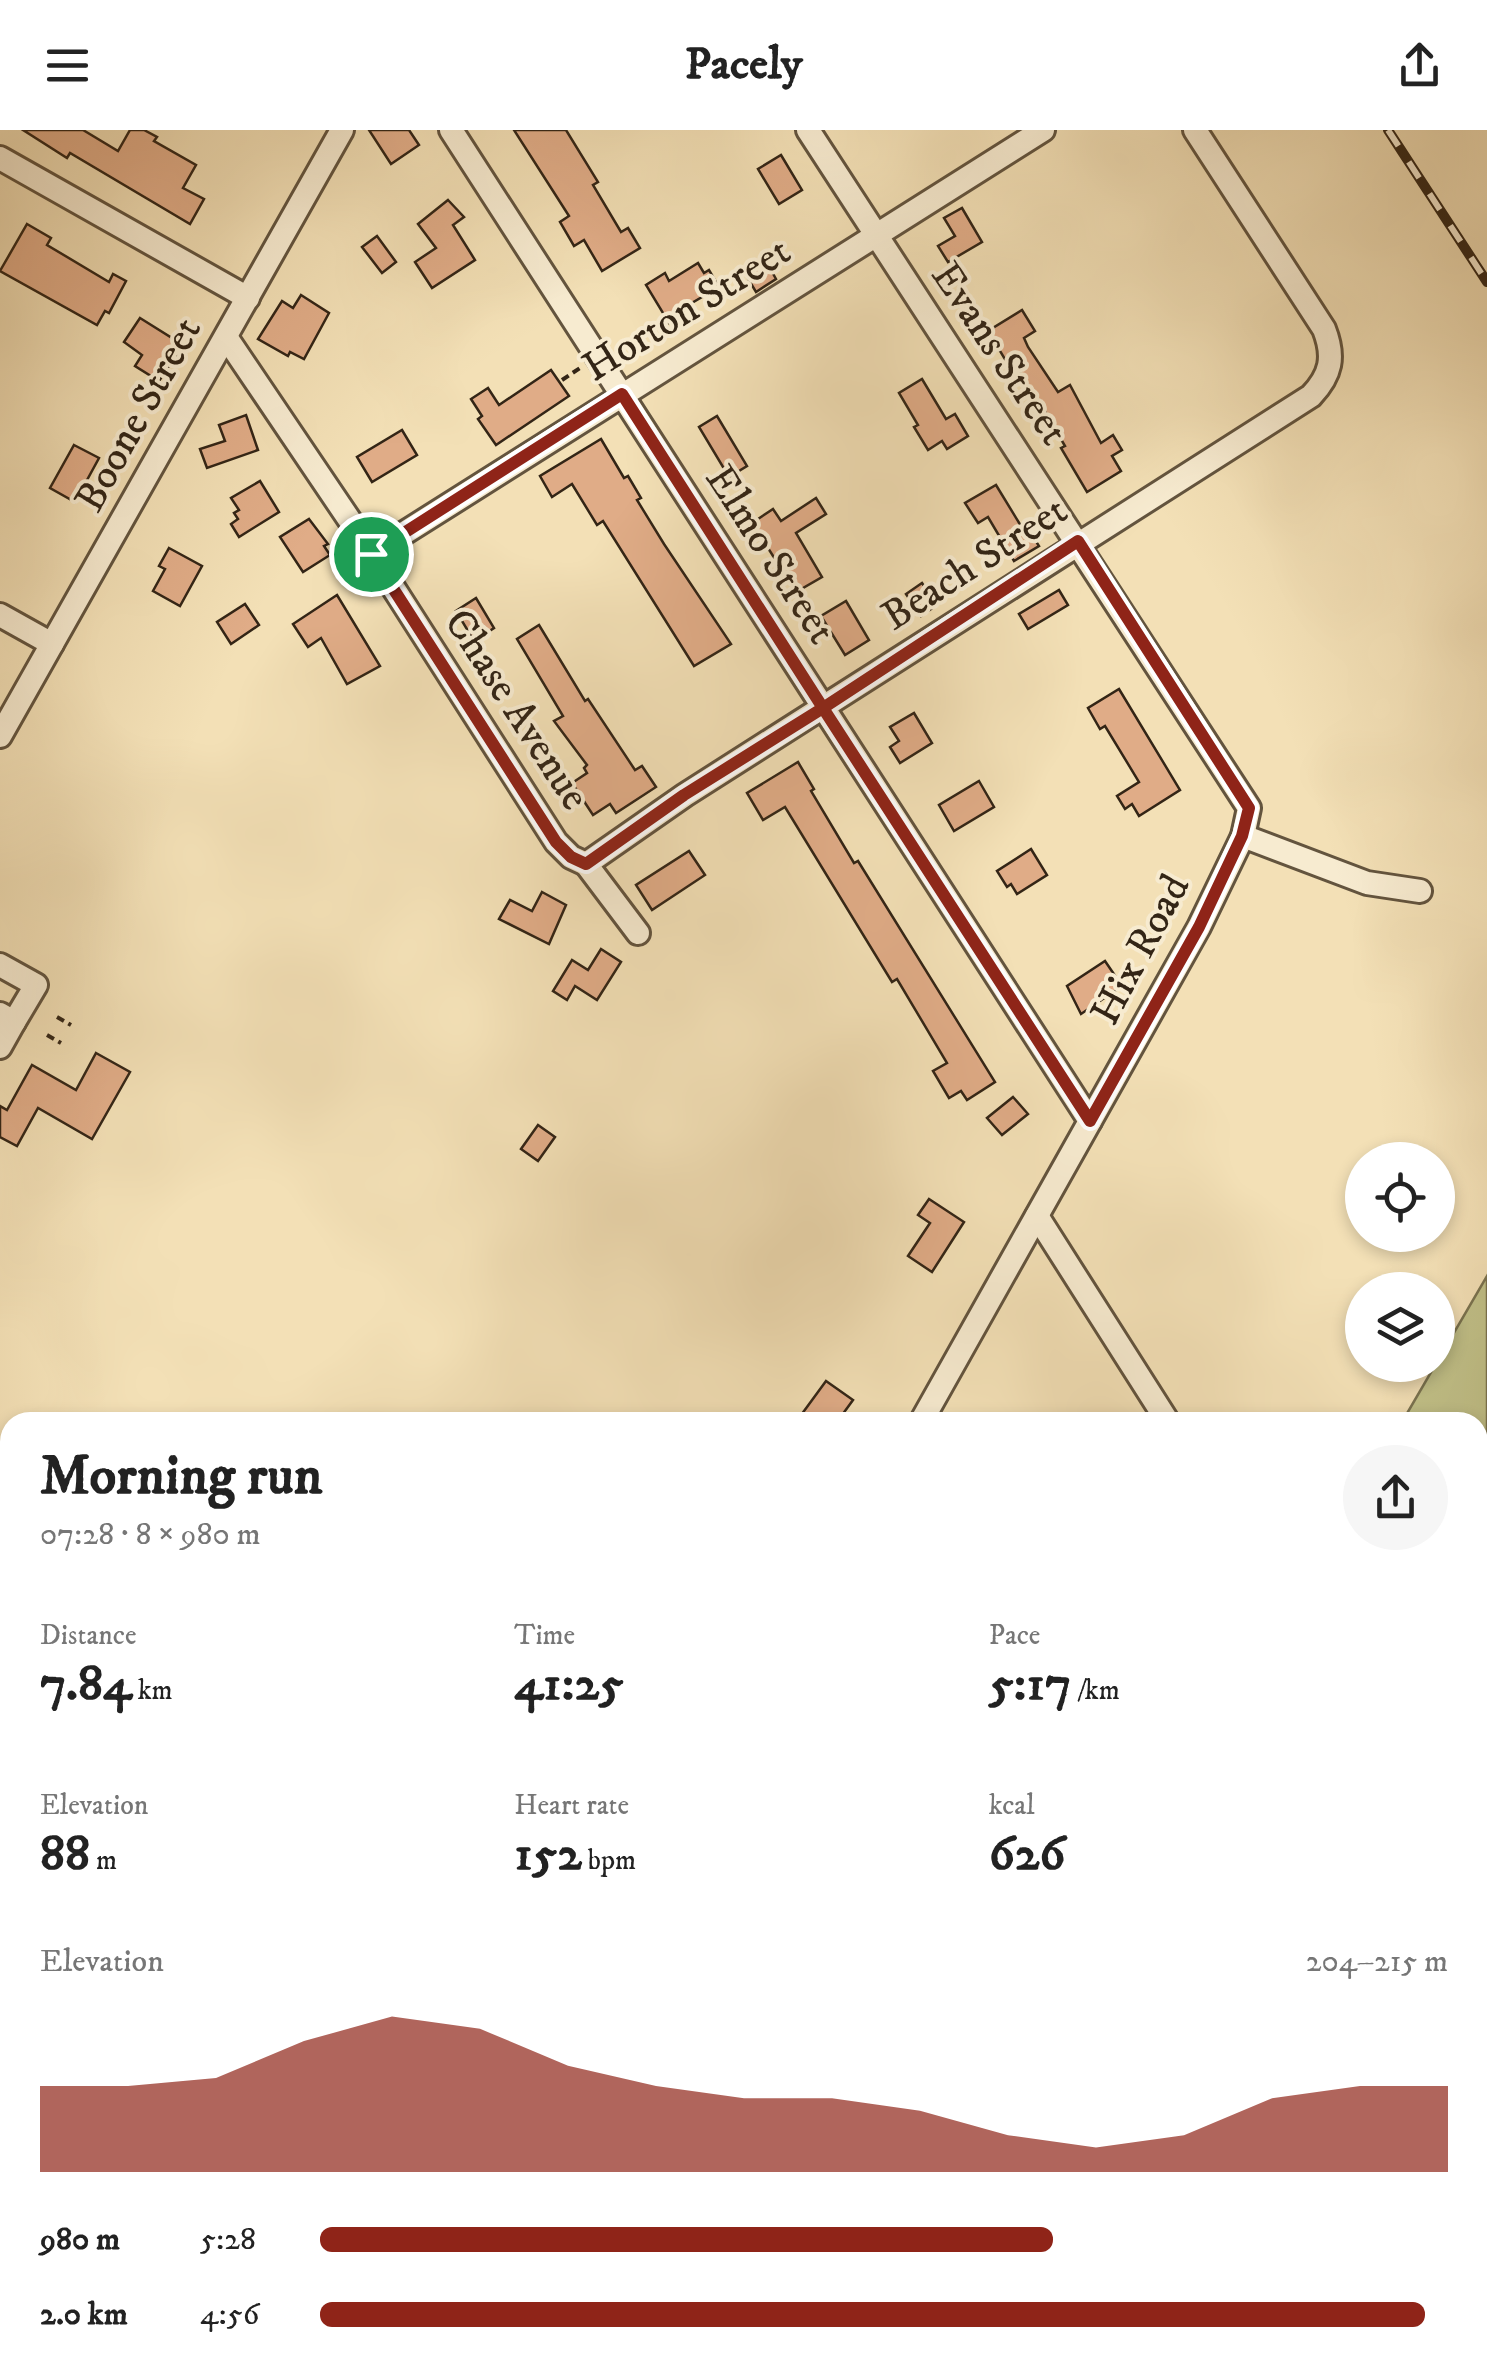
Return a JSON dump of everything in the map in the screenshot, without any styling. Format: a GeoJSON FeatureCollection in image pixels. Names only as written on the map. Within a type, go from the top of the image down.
{"type":"FeatureCollection","features":[{"type":"Feature","properties":{"kind":"street","name":"Boone Street"},"geometry":{"type":"LineString","coordinates":[[0,736],[342,130]]}},
{"type":"Feature","properties":{"kind":"street","name":"Elmo Street"},"geometry":{"type":"LineString","coordinates":[[452,130],[1090,1121]]}},
{"type":"Feature","properties":{"kind":"street","name":"Evans Street"},"geometry":{"type":"LineString","coordinates":[[808,130],[1249,808],[1242,836]]}},
{"type":"Feature","properties":{"kind":"street","name":"Horton Street"},"geometry":{"type":"LineString","coordinates":[[371,554],[1042,130]]}},
{"type":"Feature","properties":{"kind":"street","name":"Beach Street"},"geometry":{"type":"LineString","coordinates":[[586,864],[684,795],[1310,396],[1324,382],[1331,364],[1331,346],[1324,329],[1195,130]]}},
{"type":"Feature","properties":{"kind":"street"},"geometry":{"type":"LineString","coordinates":[[0,158],[248,298]]}},
{"type":"Feature","properties":{"kind":"street","name":"Chase Avenue"},"geometry":{"type":"LineString","coordinates":[[226,337],[556,842],[571,857],[586,864],[638,933]]}},
{"type":"Feature","properties":{"kind":"street"},"geometry":{"type":"LineString","coordinates":[[0,615],[52,644]]}},
{"type":"Feature","properties":{"kind":"street"},"geometry":{"type":"LineString","coordinates":[[1242,836],[1367,883],[1420,891]]}},
{"type":"Feature","properties":{"kind":"street","name":"Hix Road"},"geometry":{"type":"LineString","coordinates":[[927,1412],[1199,927],[1242,836]]}},
{"type":"Feature","properties":{"kind":"street"},"geometry":{"type":"LineString","coordinates":[[0,964],[36,985],[7,1018],[0,1047]]}},
{"type":"Feature","properties":{"kind":"street"},"geometry":{"type":"LineString","coordinates":[[1037,1216],[1162,1412]]}},
{"type":"Feature","properties":{"kind":"path"},"geometry":{"type":"LineString","coordinates":[[562,380],[584,365]]}},
{"type":"Feature","properties":{"kind":"path"},"geometry":{"type":"LineString","coordinates":[[57,1017],[71,1025]]}},
{"type":"Feature","properties":{"kind":"path"},"geometry":{"type":"LineString","coordinates":[[47,1035],[61,1043]]}},
{"type":"Feature","properties":{"kind":"green space"},"geometry":{"type":"Polygon","coordinates":[[[1487,1276],[1487,1412],[1408,1412],[1425,1382],[1455,1382],[1455,1331],[1487,1276]]]}},
{"type":"Feature","properties":{"kind":"building"},"geometry":{"type":"Polygon","coordinates":[[[23,130],[83,130],[118,151],[130,130],[144,130],[157,137],[154,141],[196,165],[183,188],[204,199],[190,224],[70,153],[67,158],[23,130]]]}},
{"type":"Feature","properties":{"kind":"building"},"geometry":{"type":"Polygon","coordinates":[[[369,130],[409,130],[419,145],[391,164],[369,130]]]}},
{"type":"Feature","properties":{"kind":"building"},"geometry":{"type":"Polygon","coordinates":[[[514,130],[566,130],[598,182],[593,185],[621,232],[628,228],[640,248],[602,271],[584,240],[574,246],[560,222],[569,216],[514,130]]]}},
{"type":"Feature","properties":{"kind":"building"},"geometry":{"type":"Polygon","coordinates":[[[781,155],[802,190],[779,204],[758,169],[781,155]]]}},
{"type":"Feature","properties":{"kind":"building"},"geometry":{"type":"Polygon","coordinates":[[[448,200],[464,217],[453,225],[475,260],[432,288],[415,262],[436,248],[418,224],[448,200]]]}},
{"type":"Feature","properties":{"kind":"building"},"geometry":{"type":"Polygon","coordinates":[[[962,208],[982,242],[948,262],[938,246],[955,236],[944,218],[962,208]]]}},
{"type":"Feature","properties":{"kind":"building"},"geometry":{"type":"Polygon","coordinates":[[[27,224],[51,238],[47,245],[109,282],[113,274],[126,281],[109,313],[105,311],[97,325],[0,271],[27,224]]]}},
{"type":"Feature","properties":{"kind":"building"},"geometry":{"type":"Polygon","coordinates":[[[377,236],[396,262],[382,273],[362,247],[377,236]]]}},
{"type":"Feature","properties":{"kind":"building"},"geometry":{"type":"Polygon","coordinates":[[[765,259],[776,279],[756,292],[744,272],[765,259]]]}},
{"type":"Feature","properties":{"kind":"building"},"geometry":{"type":"Polygon","coordinates":[[[698,263],[704,273],[709,270],[719,287],[685,307],[687,311],[669,323],[646,285],[665,273],[669,281],[698,263]]]}},
{"type":"Feature","properties":{"kind":"building"},"geometry":{"type":"Polygon","coordinates":[[[301,295],[329,313],[304,359],[290,352],[288,356],[258,339],[282,301],[293,308],[301,295]]]}},
{"type":"Feature","properties":{"kind":"building"},"geometry":{"type":"Polygon","coordinates":[[[1022,310],[1035,331],[1024,338],[1058,392],[1070,385],[1101,443],[1113,435],[1122,450],[1112,456],[1121,471],[1087,492],[1040,403],[988,331],[1022,310]]]}},
{"type":"Feature","properties":{"kind":"building"},"geometry":{"type":"Polygon","coordinates":[[[140,318],[183,345],[159,381],[135,366],[142,355],[124,342],[140,318]]]}},
{"type":"Feature","properties":{"kind":"building"},"geometry":{"type":"Polygon","coordinates":[[[551,370],[569,396],[496,445],[478,419],[482,416],[471,399],[488,388],[499,405],[551,370]]]}},
{"type":"Feature","properties":{"kind":"building"},"geometry":{"type":"Polygon","coordinates":[[[922,379],[946,419],[955,414],[968,436],[947,449],[942,441],[928,450],[899,393],[922,379]]]}},
{"type":"Feature","properties":{"kind":"building"},"geometry":{"type":"Polygon","coordinates":[[[246,415],[258,450],[207,468],[200,449],[225,441],[219,425],[246,415]]]}},
{"type":"Feature","properties":{"kind":"building"},"geometry":{"type":"Polygon","coordinates":[[[717,416],[747,466],[729,477],[699,427],[717,416]]]}},
{"type":"Feature","properties":{"kind":"building"},"geometry":{"type":"Polygon","coordinates":[[[402,430],[417,455],[372,482],[357,457],[402,430]]]}},
{"type":"Feature","properties":{"kind":"building"},"geometry":{"type":"Polygon","coordinates":[[[601,439],[624,478],[628,476],[641,498],[637,500],[664,544],[731,644],[694,666],[603,521],[597,525],[572,484],[552,497],[540,476],[601,439]]]}},
{"type":"Feature","properties":{"kind":"building"},"geometry":{"type":"Polygon","coordinates":[[[74,445],[99,458],[75,502],[50,488],[74,445]]]}},
{"type":"Feature","properties":{"kind":"building"},"geometry":{"type":"Polygon","coordinates":[[[260,481],[279,512],[239,537],[231,524],[238,519],[234,513],[239,510],[231,498],[260,481]]]}},
{"type":"Feature","properties":{"kind":"building"},"geometry":{"type":"Polygon","coordinates":[[[996,485],[1021,526],[1025,524],[1039,546],[1014,561],[988,517],[978,523],[965,503],[996,485]]]}},
{"type":"Feature","properties":{"kind":"building"},"geometry":{"type":"Polygon","coordinates":[[[816,498],[826,514],[796,533],[822,577],[796,592],[752,523],[773,509],[781,521],[816,498]]]}},
{"type":"Feature","properties":{"kind":"building"},"geometry":{"type":"Polygon","coordinates":[[[309,519],[328,544],[324,546],[330,555],[303,572],[280,537],[309,519]]]}},
{"type":"Feature","properties":{"kind":"building"},"geometry":{"type":"Polygon","coordinates":[[[169,548],[202,566],[180,606],[153,591],[165,569],[159,566],[169,548]]]}},
{"type":"Feature","properties":{"kind":"building"},"geometry":{"type":"Polygon","coordinates":[[[922,583],[937,605],[921,616],[906,594],[922,583]]]}},
{"type":"Feature","properties":{"kind":"building"},"geometry":{"type":"Polygon","coordinates":[[[1059,590],[1068,605],[1028,629],[1019,614],[1059,590]]]}},
{"type":"Feature","properties":{"kind":"building"},"geometry":{"type":"Polygon","coordinates":[[[337,595],[380,666],[347,684],[321,638],[308,647],[293,624],[337,595]]]}},
{"type":"Feature","properties":{"kind":"building"},"geometry":{"type":"Polygon","coordinates":[[[476,598],[494,628],[474,641],[456,611],[476,598]]]}},
{"type":"Feature","properties":{"kind":"building"},"geometry":{"type":"Polygon","coordinates":[[[846,601],[869,640],[845,655],[821,616],[846,601]]]}},
{"type":"Feature","properties":{"kind":"building"},"geometry":{"type":"Polygon","coordinates":[[[245,604],[259,625],[231,644],[217,622],[245,604]]]}},
{"type":"Feature","properties":{"kind":"building"},"geometry":{"type":"Polygon","coordinates":[[[539,625],[585,701],[588,699],[635,770],[642,766],[656,787],[616,813],[610,804],[593,815],[572,783],[587,773],[587,765],[554,721],[563,716],[517,639],[539,625]]]}},
{"type":"Feature","properties":{"kind":"building"},"geometry":{"type":"Polygon","coordinates":[[[1119,689],[1180,790],[1139,816],[1132,804],[1125,809],[1117,796],[1139,782],[1105,726],[1100,729],[1088,708],[1119,689]]]}},
{"type":"Feature","properties":{"kind":"building"},"geometry":{"type":"Polygon","coordinates":[[[914,713],[932,743],[900,763],[890,747],[899,741],[890,727],[914,713]]]}},
{"type":"Feature","properties":{"kind":"building"},"geometry":{"type":"Polygon","coordinates":[[[798,762],[854,863],[858,861],[995,1082],[967,1100],[961,1091],[949,1098],[933,1071],[947,1063],[897,979],[892,982],[785,807],[763,820],[747,793],[798,762]]]}},
{"type":"Feature","properties":{"kind":"building"},"geometry":{"type":"Polygon","coordinates":[[[979,781],[994,807],[954,831],[939,805],[979,781]]]}},
{"type":"Feature","properties":{"kind":"building"},"geometry":{"type":"Polygon","coordinates":[[[1031,849],[1047,875],[1017,894],[997,871],[1031,849]]]}},
{"type":"Feature","properties":{"kind":"building"},"geometry":{"type":"Polygon","coordinates":[[[689,851],[705,875],[652,910],[636,885],[689,851]]]}},
{"type":"Feature","properties":{"kind":"building"},"geometry":{"type":"Polygon","coordinates":[[[542,892],[566,905],[549,944],[499,919],[510,900],[532,911],[542,892]]]}},
{"type":"Feature","properties":{"kind":"building"},"geometry":{"type":"Polygon","coordinates":[[[601,949],[621,962],[597,1000],[575,986],[567,1000],[553,991],[572,960],[588,970],[601,949]]]}},
{"type":"Feature","properties":{"kind":"building"},"geometry":{"type":"Polygon","coordinates":[[[1105,961],[1122,986],[1081,1014],[1067,986],[1105,961]]]}},
{"type":"Feature","properties":{"kind":"building"},"geometry":{"type":"Polygon","coordinates":[[[96,1053],[130,1072],[92,1139],[38,1108],[17,1146],[0,1137],[0,1106],[7,1110],[32,1065],[76,1090],[96,1053]]]}},
{"type":"Feature","properties":{"kind":"building"},"geometry":{"type":"Polygon","coordinates":[[[1013,1097],[1028,1114],[1002,1135],[987,1118],[1013,1097]]]}},
{"type":"Feature","properties":{"kind":"building"},"geometry":{"type":"Polygon","coordinates":[[[538,1125],[555,1137],[538,1161],[521,1149],[538,1125]]]}},
{"type":"Feature","properties":{"kind":"building"},"geometry":{"type":"Polygon","coordinates":[[[929,1199],[964,1222],[932,1272],[908,1256],[930,1223],[918,1215],[929,1199]]]}},
{"type":"Feature","properties":{"kind":"building"},"geometry":{"type":"Polygon","coordinates":[[[826,1381],[853,1400],[844,1412],[803,1412],[826,1381]]]}},
{"type":"Feature","properties":{"kind":"railway"},"geometry":{"type":"LineString","coordinates":[[1388,130],[1487,282]]}},
{"type":"Feature","properties":{"kind":"route"},"geometry":{"type":"LineString","coordinates":[[371,554],[556,842],[571,857],[586,864],[684,795],[823,708],[1090,1121],[1199,927],[1242,836],[1249,808],[1078,541],[823,708],[622,394],[371,554]]}}]}
